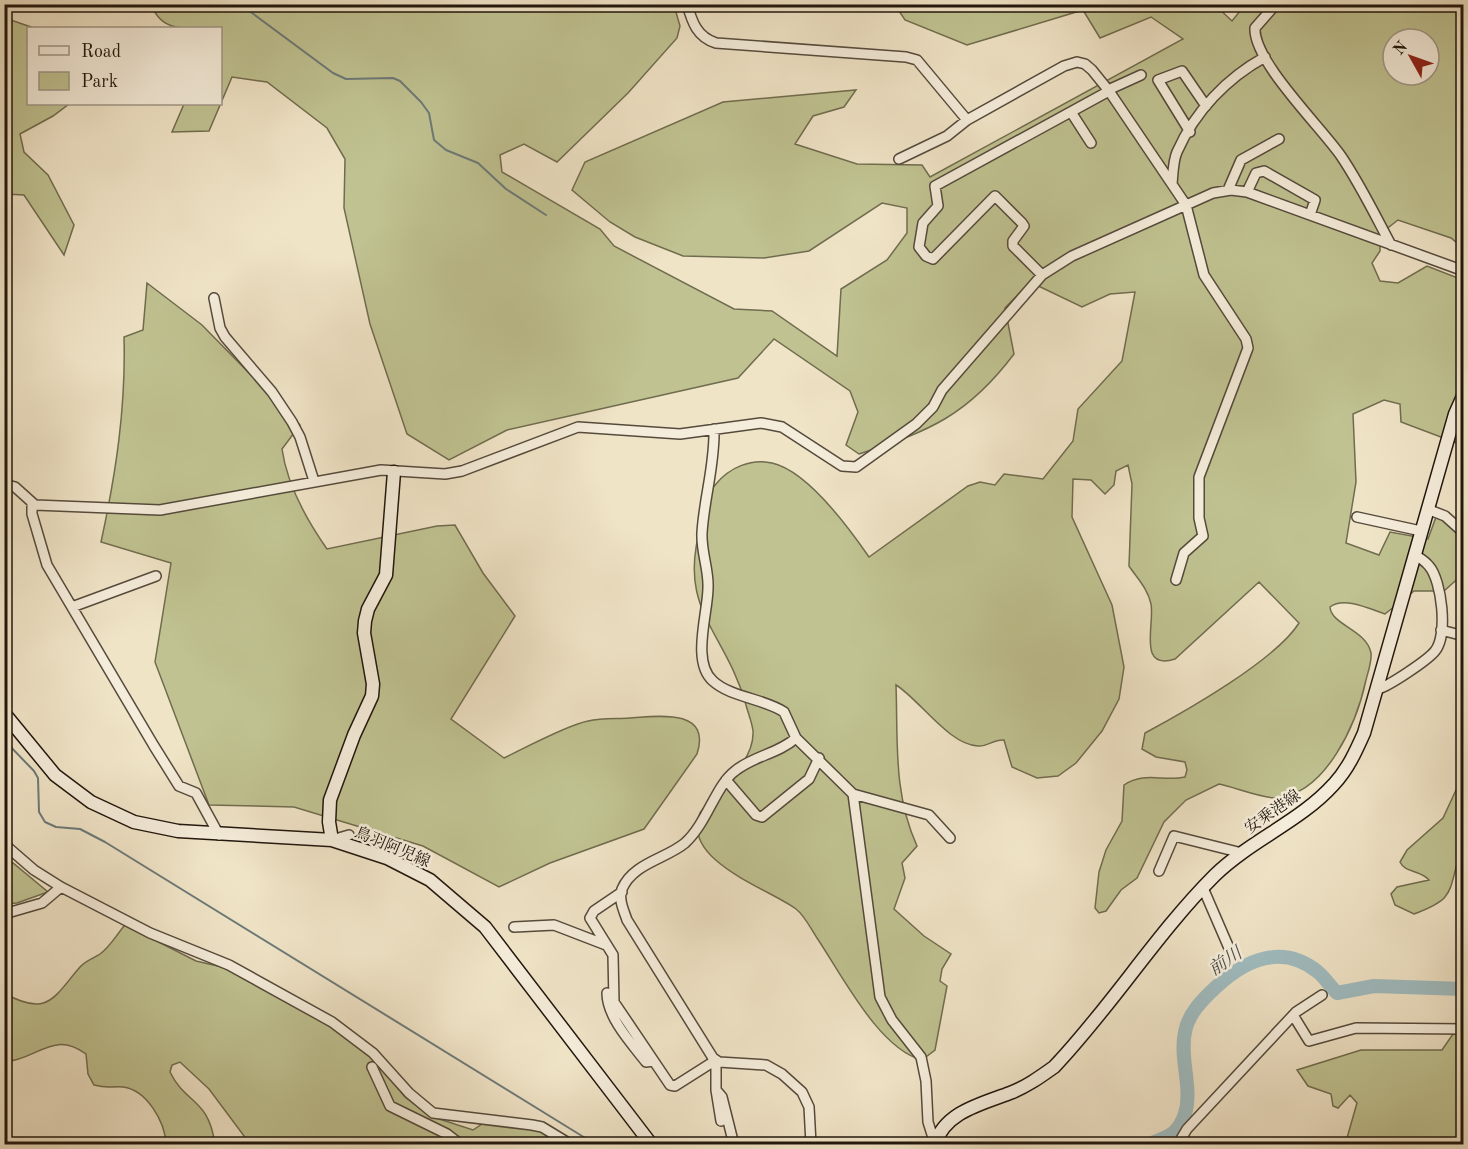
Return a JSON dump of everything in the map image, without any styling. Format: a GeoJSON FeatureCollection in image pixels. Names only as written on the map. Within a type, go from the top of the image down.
{"type":"FeatureCollection","features":[{"type":"Feature","properties":{"kind":"main road","name":"安乗港線"},"geometry":{"type":"LineString","coordinates":[[935,1144],[944,1127],[957,1115],[1030,1084],[1054,1067],[1203,888],[1242,853],[1309,806],[1333,785],[1355,753],[1378,689],[1455,414],[1464,394]]}},
{"type":"Feature","properties":{"kind":"main road"},"geometry":{"type":"LineString","coordinates":[[332,840],[328,822],[330,800],[354,735],[372,696],[373,684],[364,633],[365,621],[368,609],[386,575],[394,472]]}},
{"type":"Feature","properties":{"kind":"main road","name":"鳥羽阿児線"},"geometry":{"type":"LineString","coordinates":[[4,713],[55,775],[91,802],[117,815],[156,828],[219,835],[332,840],[387,858],[430,880],[468,910],[485,927],[651,1144]]}},
{"type":"Feature","properties":{"kind":"main road"},"geometry":{"type":"LineString","coordinates":[[622,1106],[645,1144]]}},
{"type":"Feature","properties":{"kind":"main road"},"geometry":{"type":"LineString","coordinates":[[622,1106],[659,1144]]}},
{"type":"Feature","properties":{"kind":"street"},"geometry":{"type":"LineString","coordinates":[[687,4],[692,21],[702,37],[716,43],[912,58],[925,68],[967,120]]}},
{"type":"Feature","properties":{"kind":"street"},"geometry":{"type":"LineString","coordinates":[[1275,4],[1255,28],[1257,44],[1281,83],[1311,116],[1345,162],[1391,245]]}},
{"type":"Feature","properties":{"kind":"street"},"geometry":{"type":"LineString","coordinates":[[1172,184],[1176,154],[1206,106],[1225,83],[1265,57]]}},
{"type":"Feature","properties":{"kind":"street"},"geometry":{"type":"LineString","coordinates":[[899,159],[946,136],[967,120],[1065,66],[1077,62],[1085,64],[1109,90],[1186,205],[1204,274],[1246,339],[1248,348],[1199,477],[1199,518],[1203,536],[1184,553],[1176,580]]}},
{"type":"Feature","properties":{"kind":"street"},"geometry":{"type":"LineString","coordinates":[[1190,132],[1158,80],[1182,71],[1206,106]]}},
{"type":"Feature","properties":{"kind":"street"},"geometry":{"type":"LineString","coordinates":[[1042,275],[1013,246],[1013,242],[1024,226],[994,196],[933,259],[926,256],[919,247],[921,228],[938,206],[935,186],[1109,90],[1141,75]]}},
{"type":"Feature","properties":{"kind":"street"},"geometry":{"type":"LineString","coordinates":[[1071,112],[1091,143]]}},
{"type":"Feature","properties":{"kind":"street"},"geometry":{"type":"LineString","coordinates":[[1227,190],[1241,160],[1280,139]]}},
{"type":"Feature","properties":{"kind":"street"},"geometry":{"type":"LineString","coordinates":[[1247,192],[1256,173],[1264,171],[1315,200],[1310,215]]}},
{"type":"Feature","properties":{"kind":"street"},"geometry":{"type":"LineString","coordinates":[[4,484],[15,487],[32,504],[160,510],[381,470],[445,474],[462,471],[578,427],[660,434],[773,424],[790,431],[842,466],[856,467],[916,424],[933,407],[942,390],[1042,275],[1072,256],[1213,193],[1227,190],[1247,192],[1464,271]]}},
{"type":"Feature","properties":{"kind":"street"},"geometry":{"type":"LineString","coordinates":[[214,298],[220,328],[225,338],[272,392],[300,437],[314,481]]}},
{"type":"Feature","properties":{"kind":"street"},"geometry":{"type":"LineString","coordinates":[[714,429],[715,456],[702,534],[709,586],[701,651],[708,676],[718,685],[784,712],[796,738],[819,758],[853,794],[930,815],[950,838]]}},
{"type":"Feature","properties":{"kind":"street"},"geometry":{"type":"LineString","coordinates":[[32,504],[32,514],[45,560],[72,608],[179,786],[196,793],[219,835]]}},
{"type":"Feature","properties":{"kind":"street"},"geometry":{"type":"LineString","coordinates":[[1428,509],[1445,516],[1464,533]]}},
{"type":"Feature","properties":{"kind":"street"},"geometry":{"type":"LineString","coordinates":[[1357,517],[1422,531]]}},
{"type":"Feature","properties":{"kind":"street"},"geometry":{"type":"LineString","coordinates":[[1378,689],[1389,686],[1436,651],[1442,630],[1439,586],[1430,567],[1414,555]]}},
{"type":"Feature","properties":{"kind":"street"},"geometry":{"type":"LineString","coordinates":[[72,608],[156,576]]}},
{"type":"Feature","properties":{"kind":"street"},"geometry":{"type":"LineString","coordinates":[[1442,630],[1464,636]]}},
{"type":"Feature","properties":{"kind":"street"},"geometry":{"type":"LineString","coordinates":[[796,738],[735,771],[726,780],[697,829],[683,844],[641,868],[622,892],[591,914],[591,921],[613,955],[614,1002],[667,1083],[675,1086],[716,1060],[766,1065],[782,1074],[802,1092],[809,1107],[811,1144]]}},
{"type":"Feature","properties":{"kind":"street"},"geometry":{"type":"LineString","coordinates":[[726,780],[756,815],[762,816],[809,779],[819,758]]}},
{"type":"Feature","properties":{"kind":"street"},"geometry":{"type":"LineString","coordinates":[[853,794],[880,997],[892,1020],[921,1058],[926,1081],[928,1122],[935,1144]]}},
{"type":"Feature","properties":{"kind":"street"},"geometry":{"type":"LineString","coordinates":[[332,840],[349,835]]}},
{"type":"Feature","properties":{"kind":"street"},"geometry":{"type":"LineString","coordinates":[[1159,871],[1174,836],[1242,853]]}},
{"type":"Feature","properties":{"kind":"street"},"geometry":{"type":"LineString","coordinates":[[4,844],[34,870],[61,887],[150,933],[229,965],[332,1022],[373,1053],[409,1093],[433,1113],[542,1127],[570,1144]]}},
{"type":"Feature","properties":{"kind":"street"},"geometry":{"type":"LineString","coordinates":[[4,914],[42,903],[61,887]]}},
{"type":"Feature","properties":{"kind":"street"},"geometry":{"type":"LineString","coordinates":[[1203,888],[1232,955]]}},
{"type":"Feature","properties":{"kind":"street"},"geometry":{"type":"LineString","coordinates":[[622,892],[621,898],[627,920],[716,1060],[716,1090],[723,1126]]}},
{"type":"Feature","properties":{"kind":"street"},"geometry":{"type":"LineString","coordinates":[[514,927],[554,925],[608,946]]}},
{"type":"Feature","properties":{"kind":"street"},"geometry":{"type":"LineString","coordinates":[[1178,1144],[1187,1129],[1293,1015],[1322,995]]}},
{"type":"Feature","properties":{"kind":"street"},"geometry":{"type":"LineString","coordinates":[[1293,1015],[1309,1041],[1356,1028],[1464,1029]]}},
{"type":"Feature","properties":{"kind":"street"},"geometry":{"type":"LineString","coordinates":[[372,1067],[390,1106],[447,1134],[460,1144]]}},
{"type":"Feature","properties":{"kind":"street"},"geometry":{"type":"LineString","coordinates":[[716,1090],[722,1096],[732,1141]]}},
{"type":"Feature","properties":{"kind":"green space"},"geometry":{"type":"Polygon","coordinates":[[[152,5],[674,5],[680,26],[677,38],[628,93],[557,162],[524,144],[500,155],[502,172],[600,229],[614,246],[734,309],[772,311],[837,356],[841,289],[887,260],[907,233],[907,208],[882,203],[809,251],[764,258],[683,256],[635,237],[610,222],[572,190],[585,162],[723,102],[856,90],[844,107],[813,116],[795,144],[857,164],[922,165],[930,177],[1183,39],[1151,17],[1100,38],[1083,10],[967,45],[905,20],[895,5],[1215,5],[1232,21],[1245,5],[1463,5],[1463,248],[1451,238],[1398,220],[1380,234],[1380,251],[1372,263],[1380,281],[1398,283],[1427,266],[1463,280],[1464,377],[1459,382],[1463,387],[1463,442],[1462,445],[1401,422],[1400,404],[1384,400],[1353,414],[1356,482],[1346,543],[1379,555],[1390,532],[1428,539],[1436,517],[1463,524],[1463,574],[1444,591],[1414,591],[1385,614],[1350,603],[1330,607],[1336,619],[1363,639],[1368,645],[1371,656],[1362,697],[1355,715],[1337,753],[1325,770],[1295,793],[1277,798],[1265,797],[1219,784],[1186,800],[1164,822],[1137,878],[1121,890],[1106,911],[1099,913],[1095,908],[1099,872],[1106,850],[1122,821],[1124,785],[1139,779],[1185,777],[1187,770],[1185,762],[1156,757],[1142,749],[1145,733],[1229,684],[1271,653],[1299,623],[1259,582],[1175,659],[1163,661],[1156,658],[1150,643],[1152,613],[1150,599],[1129,566],[1132,484],[1128,465],[1116,471],[1114,485],[1105,494],[1091,480],[1073,479],[1072,517],[1112,605],[1124,667],[1119,699],[1102,731],[1076,763],[1058,776],[1037,778],[1012,767],[1004,740],[981,746],[967,744],[946,730],[896,685],[900,787],[909,826],[917,846],[902,863],[905,878],[894,909],[924,936],[951,954],[942,969],[940,981],[947,986],[935,1050],[922,1060],[906,1053],[891,1042],[876,1026],[799,912],[784,901],[731,872],[703,845],[697,830],[700,813],[742,765],[752,743],[753,731],[737,679],[706,618],[699,599],[695,577],[695,552],[707,502],[710,492],[727,473],[748,463],[772,463],[786,468],[813,489],[839,517],[869,557],[968,486],[980,482],[995,485],[1004,474],[1043,479],[1073,441],[1078,409],[1122,361],[1135,292],[1110,294],[1082,307],[1030,282],[1005,308],[1014,354],[997,375],[980,392],[946,418],[907,437],[859,454],[846,445],[858,412],[850,391],[774,339],[738,378],[507,430],[449,460],[407,434],[370,324],[344,208],[345,159],[327,128],[267,82],[232,77],[222,100],[222,27],[171,25],[156,15],[152,5]]]}},
{"type":"Feature","properties":{"kind":"green space"},"geometry":{"type":"Polygon","coordinates":[[[5,18],[31,27],[27,27],[27,105],[68,105],[20,134],[24,152],[48,175],[74,225],[64,255],[24,195],[5,194],[5,18]]]}},
{"type":"Feature","properties":{"kind":"green space"},"geometry":{"type":"Polygon","coordinates":[[[184,105],[220,105],[209,131],[172,132],[184,105]]]}},
{"type":"Feature","properties":{"kind":"green space"},"geometry":{"type":"Polygon","coordinates":[[[147,283],[202,325],[300,425],[282,449],[288,476],[298,501],[327,549],[437,526],[455,525],[483,573],[515,616],[451,719],[504,758],[579,723],[593,720],[667,716],[690,722],[697,729],[700,739],[697,754],[644,829],[550,863],[499,887],[423,846],[294,807],[209,805],[155,662],[171,563],[101,542],[119,440],[124,337],[143,330],[147,283]]]}},
{"type":"Feature","properties":{"kind":"green space"},"geometry":{"type":"Polygon","coordinates":[[[1463,775],[1463,854],[1459,857],[1450,887],[1443,899],[1414,914],[1395,905],[1391,894],[1397,887],[1429,880],[1402,866],[1400,862],[1407,850],[1443,818],[1463,775]]]}},
{"type":"Feature","properties":{"kind":"green space"},"geometry":{"type":"Polygon","coordinates":[[[5,861],[13,863],[48,892],[17,903],[5,904],[5,861]]]}},
{"type":"Feature","properties":{"kind":"green space"},"geometry":{"type":"Polygon","coordinates":[[[125,925],[196,961],[231,969],[350,1038],[378,1064],[405,1097],[430,1116],[473,1130],[485,1122],[539,1130],[564,1144],[250,1144],[209,1089],[180,1062],[172,1065],[170,1072],[176,1083],[202,1109],[212,1129],[215,1144],[166,1144],[162,1126],[147,1101],[132,1089],[94,1085],[88,1074],[86,1054],[74,1047],[55,1045],[17,1060],[5,1062],[4,993],[31,1004],[49,1001],[82,965],[107,948],[125,925]]]}},
{"type":"Feature","properties":{"kind":"green space"},"geometry":{"type":"Polygon","coordinates":[[[1453,1034],[1463,1035],[1463,1144],[1299,1144],[1347,1138],[1357,1103],[1350,1095],[1338,1108],[1333,1106],[1331,1094],[1308,1086],[1297,1070],[1361,1050],[1442,1050],[1453,1034]]]}},
{"type":"Feature","properties":{"kind":"waterway"},"geometry":{"type":"LineString","coordinates":[[240,4],[333,73],[346,79],[393,78],[400,81],[429,113],[434,140],[446,150],[478,163],[506,189],[546,215]]}},
{"type":"Feature","properties":{"kind":"waterway"},"geometry":{"type":"LineString","coordinates":[[4,740],[38,778],[39,812],[45,822],[56,827],[80,829],[105,842],[595,1144]]}},
{"type":"Feature","properties":{"kind":"waterway","name":"前川"},"geometry":{"type":"LineString","coordinates":[[1150,1144],[1175,1131],[1185,1114],[1188,1094],[1184,1042],[1189,1019],[1201,1002],[1227,977],[1239,969],[1264,958],[1291,958],[1318,972],[1337,993],[1374,986],[1464,989]]}}]}
